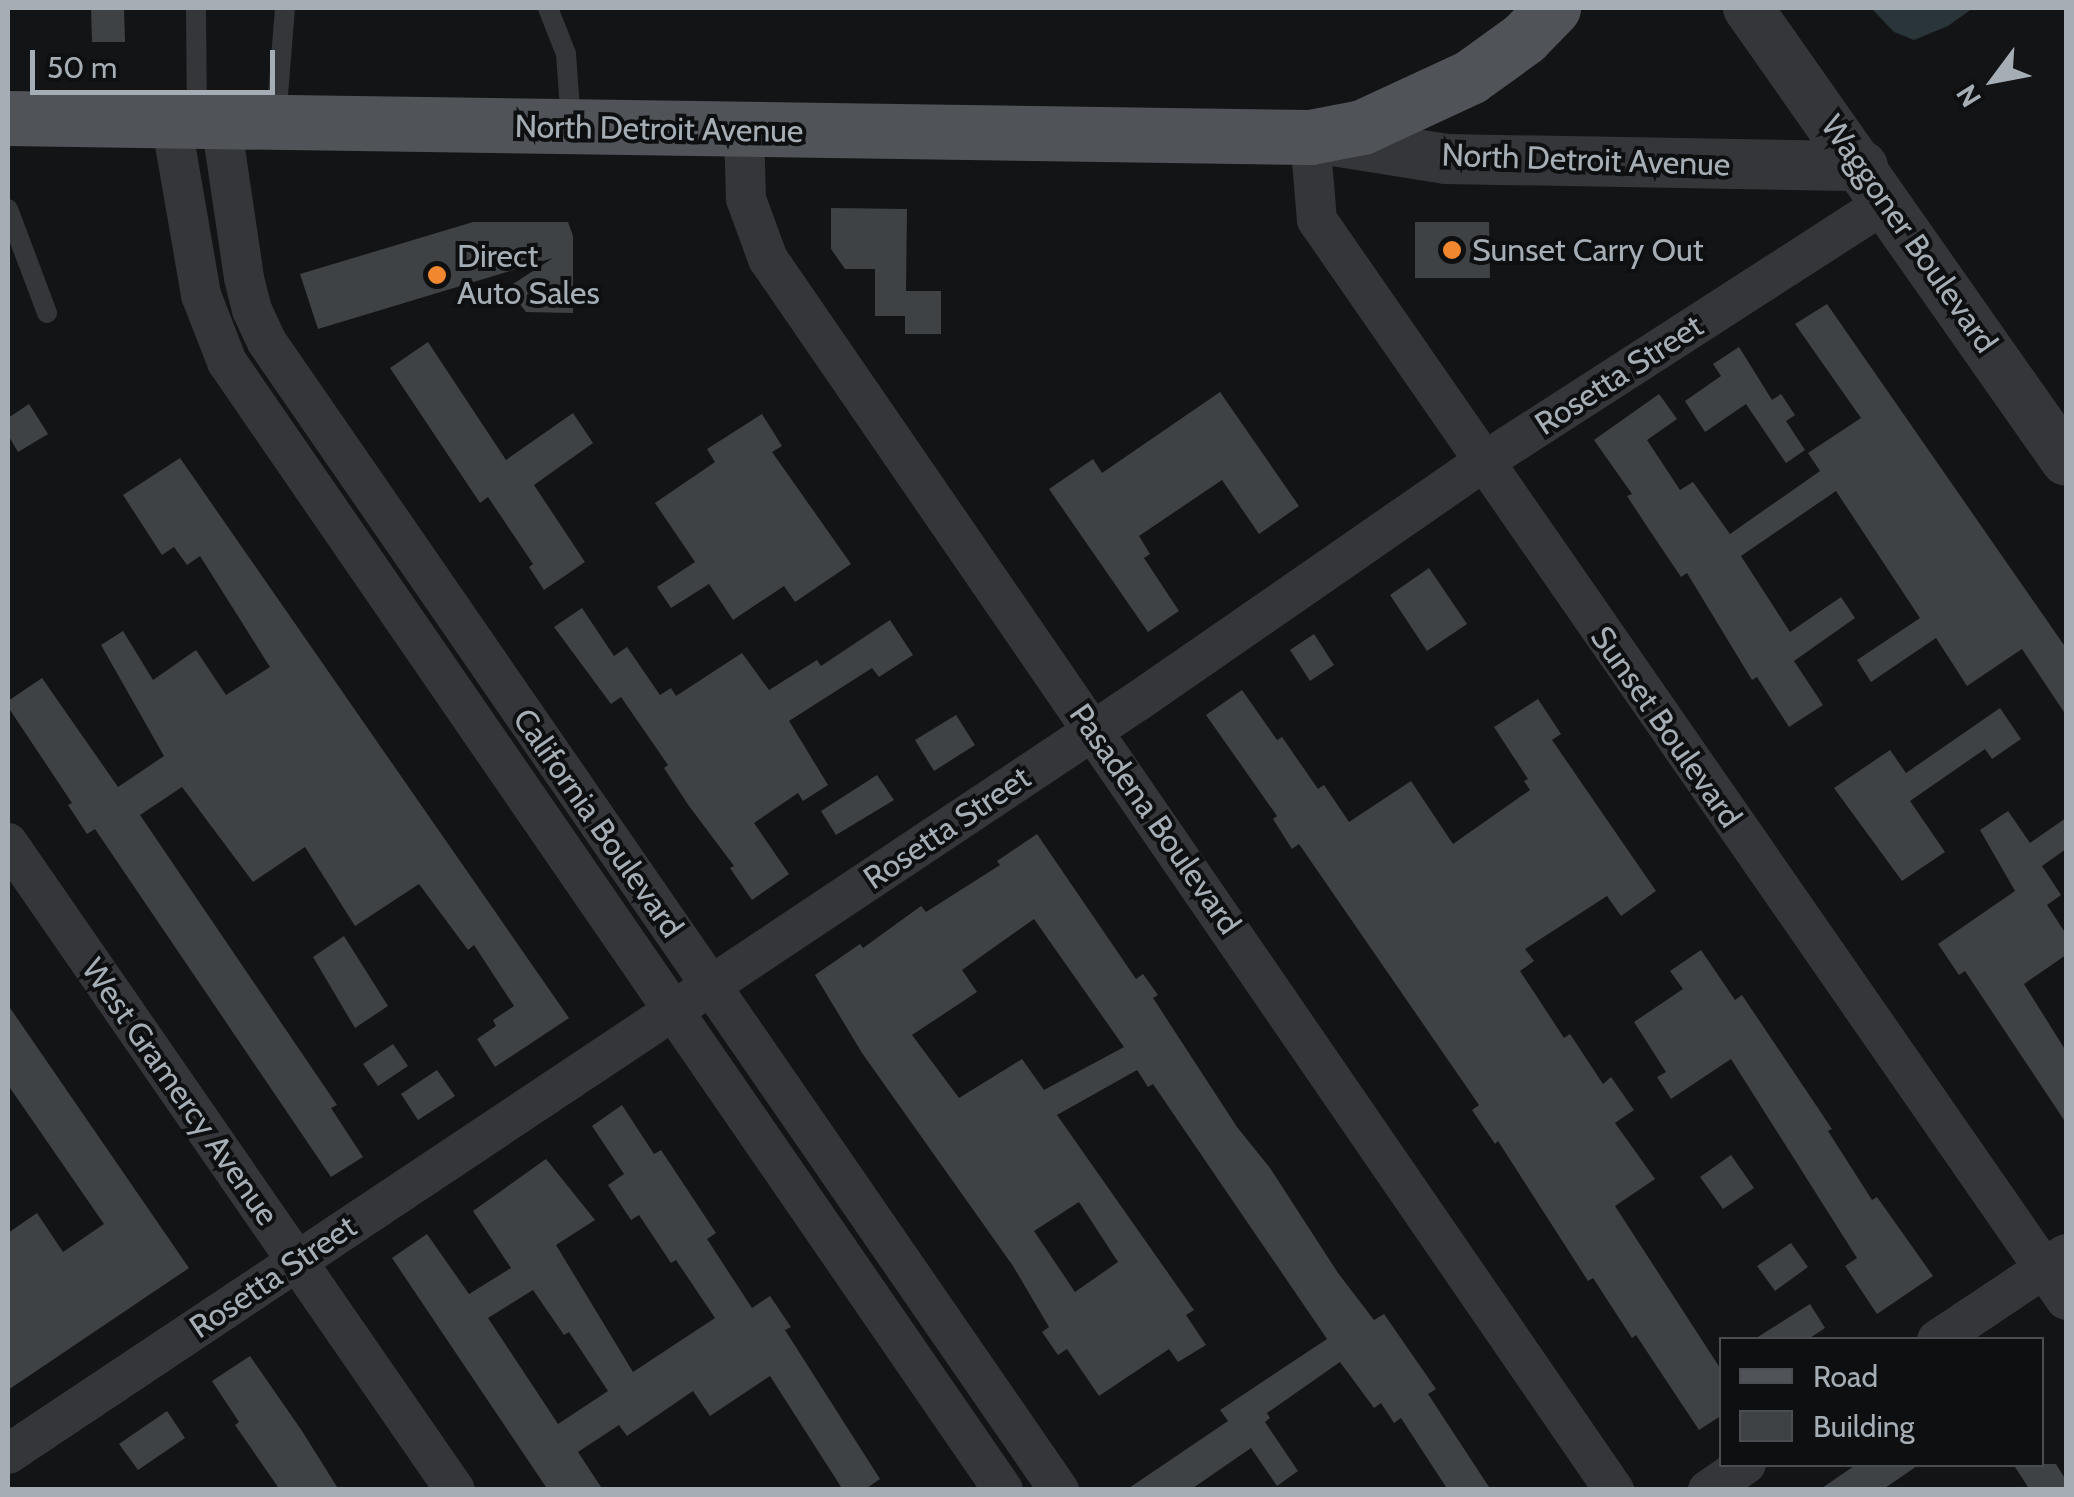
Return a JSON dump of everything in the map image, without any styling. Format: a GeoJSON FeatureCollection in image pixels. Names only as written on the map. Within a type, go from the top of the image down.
{"type":"FeatureCollection","features":[{"type":"Feature","properties":{"kind":"main road","name":"North Detroit Avenue"},"geometry":{"type":"LineString","coordinates":[[8,118],[1310,137],[1362,126],[1470,77],[1524,38],[1553,8]]}},
{"type":"Feature","properties":{"kind":"street","name":"Waggoner Boulevard"},"geometry":{"type":"LineString","coordinates":[[1748,8],[1875,184],[2066,462]]}},
{"type":"Feature","properties":{"kind":"street","name":"California Boulevard"},"geometry":{"type":"LineString","coordinates":[[197,121],[252,310],[291,379],[1059,1490]]}},
{"type":"Feature","properties":{"kind":"street","name":"California Boulevard"},"geometry":{"type":"LineString","coordinates":[[197,121],[193,258],[212,330],[227,362],[1003,1490]]}},
{"type":"Feature","properties":{"kind":"street","name":"Pasadena Boulevard"},"geometry":{"type":"LineString","coordinates":[[744,131],[746,198],[768,260],[1614,1490]]}},
{"type":"Feature","properties":{"kind":"street","name":"North Detroit Avenue"},"geometry":{"type":"LineString","coordinates":[[1310,137],[1446,159],[1875,184]]}},
{"type":"Feature","properties":{"kind":"street","name":"Sunset Boulevard"},"geometry":{"type":"LineString","coordinates":[[1310,137],[1317,220],[1482,463],[2059,1274]]}},
{"type":"Feature","properties":{"kind":"street","name":"Rosetta Street"},"geometry":{"type":"LineString","coordinates":[[8,1454],[1094,730],[1482,463],[1875,184]]}},
{"type":"Feature","properties":{"kind":"street"},"geometry":{"type":"LineString","coordinates":[[362,560],[398,534]]}},
{"type":"Feature","properties":{"kind":"street","name":"West Gramercy Avenue"},"geometry":{"type":"LineString","coordinates":[[8,843],[455,1490]]}},
{"type":"Feature","properties":{"kind":"street"},"geometry":{"type":"LineString","coordinates":[[1944,1337],[2059,1274]]}},
{"type":"Feature","properties":{"kind":"street"},"geometry":{"type":"LineString","coordinates":[[948,1409],[985,1383]]}},
{"type":"Feature","properties":{"kind":"street"},"geometry":{"type":"LineString","coordinates":[[1708,1490],[1742,1467]]}},
{"type":"Feature","properties":{"kind":"lane"},"geometry":{"type":"LineString","coordinates":[[196,8],[197,121]]}},
{"type":"Feature","properties":{"kind":"lane"},"geometry":{"type":"LineString","coordinates":[[276,122],[285,8]]}},
{"type":"Feature","properties":{"kind":"lane"},"geometry":{"type":"LineString","coordinates":[[548,8],[566,54],[571,128]]}},
{"type":"Feature","properties":{"kind":"lane"},"geometry":{"type":"LineString","coordinates":[[8,208],[48,312]]}},
{"type":"Feature","properties":{"kind":"shaded area"},"geometry":{"type":"Polygon","coordinates":[[[1871,8],[1973,8],[1948,26],[1914,40],[1894,32],[1871,8]]]}},
{"type":"Feature","properties":{"kind":"building"},"geometry":{"type":"Polygon","coordinates":[[[91,8],[124,8],[125,42],[92,42],[91,8]]]}},
{"type":"Feature","properties":{"kind":"building"},"geometry":{"type":"Polygon","coordinates":[[[831,208],[907,209],[906,291],[941,291],[941,334],[905,334],[905,316],[875,316],[875,269],[845,269],[831,249],[831,208]]]}},
{"type":"Feature","properties":{"kind":"building","name":"Direct Auto Sales"},"geometry":{"type":"Polygon","coordinates":[[[473,222],[568,222],[573,236],[573,313],[526,312],[507,288],[553,258],[318,329],[300,274],[473,222]]]}},
{"type":"Feature","properties":{"kind":"building","name":"Sunset Carry Out"},"geometry":{"type":"Polygon","coordinates":[[[1415,222],[1489,222],[1490,278],[1415,278],[1415,222]]]}},
{"type":"Feature","properties":{"kind":"building"},"geometry":{"type":"Polygon","coordinates":[[[1827,304],[2066,648],[2066,715],[2022,649],[1967,686],[1936,638],[1871,682],[1857,660],[1920,618],[1836,491],[1741,556],[1790,632],[1841,597],[1855,618],[1794,661],[1823,705],[1789,727],[1757,677],[1752,680],[1687,573],[1681,577],[1627,496],[1632,494],[1594,440],[1659,394],[1677,419],[1647,440],[1680,490],[1693,482],[1730,534],[1820,471],[1808,453],[1861,418],[1795,324],[1827,304]]]}},
{"type":"Feature","properties":{"kind":"building"},"geometry":{"type":"Polygon","coordinates":[[[428,342],[506,460],[573,413],[593,443],[534,485],[585,562],[544,590],[529,567],[533,564],[488,497],[480,503],[390,368],[428,342]]]}},
{"type":"Feature","properties":{"kind":"building"},"geometry":{"type":"Polygon","coordinates":[[[1739,347],[1772,400],[1781,394],[1795,415],[1786,421],[1805,450],[1786,463],[1746,404],[1705,432],[1685,401],[1721,376],[1713,364],[1739,347]]]}},
{"type":"Feature","properties":{"kind":"building"},"geometry":{"type":"Polygon","coordinates":[[[1220,392],[1299,506],[1259,534],[1222,480],[1139,536],[1150,554],[1144,558],[1179,611],[1148,632],[1049,489],[1093,459],[1102,473],[1220,392]]]}},
{"type":"Feature","properties":{"kind":"building"},"geometry":{"type":"Polygon","coordinates":[[[29,404],[48,434],[18,452],[8,435],[8,418],[29,404]]]}},
{"type":"Feature","properties":{"kind":"building"},"geometry":{"type":"Polygon","coordinates":[[[762,414],[782,446],[772,452],[851,564],[795,602],[784,586],[733,620],[709,584],[671,608],[657,587],[695,562],[655,503],[715,462],[707,449],[762,414]]]}},
{"type":"Feature","properties":{"kind":"building"},"geometry":{"type":"Polygon","coordinates":[[[180,458],[569,1018],[495,1067],[477,1039],[496,1026],[493,1020],[514,1006],[474,945],[468,950],[419,884],[355,926],[305,847],[253,882],[182,787],[140,815],[337,1105],[331,1108],[363,1157],[331,1177],[95,829],[87,834],[68,805],[72,803],[8,707],[8,701],[42,678],[118,787],[164,756],[101,645],[123,631],[153,680],[196,650],[226,695],[270,667],[200,556],[187,565],[174,547],[162,555],[123,495],[180,458]]]}},
{"type":"Feature","properties":{"kind":"building"},"geometry":{"type":"Polygon","coordinates":[[[1429,568],[1467,624],[1427,651],[1390,595],[1429,568]]]}},
{"type":"Feature","properties":{"kind":"building"},"geometry":{"type":"Polygon","coordinates":[[[582,608],[614,656],[627,647],[660,695],[671,688],[676,696],[742,653],[769,690],[817,660],[821,666],[890,620],[913,655],[879,677],[872,668],[789,721],[828,785],[803,801],[798,793],[754,823],[789,874],[752,900],[730,868],[734,866],[689,806],[664,768],[668,765],[621,697],[611,704],[554,627],[582,608]]]}},
{"type":"Feature","properties":{"kind":"building"},"geometry":{"type":"Polygon","coordinates":[[[1314,634],[1334,665],[1310,681],[1290,650],[1314,634]]]}},
{"type":"Feature","properties":{"kind":"building"},"geometry":{"type":"Polygon","coordinates":[[[1242,690],[1277,740],[1282,737],[1318,789],[1324,785],[1349,822],[1411,781],[1453,844],[1530,790],[1524,781],[1528,779],[1494,727],[1538,699],[1561,734],[1552,740],[1656,891],[1621,916],[1607,896],[1525,949],[1534,961],[1520,971],[1564,1038],[1570,1034],[1603,1084],[1611,1077],[1634,1110],[1615,1123],[1655,1179],[1615,1206],[1719,1366],[1719,1417],[1699,1430],[1636,1335],[1632,1338],[1593,1278],[1588,1281],[1498,1141],[1495,1144],[1472,1110],[1479,1105],[1299,844],[1292,849],[1273,819],[1277,816],[1206,715],[1242,690]]]}},
{"type":"Feature","properties":{"kind":"building"},"geometry":{"type":"Polygon","coordinates":[[[2000,708],[2021,739],[1992,759],[1985,749],[1910,801],[1945,852],[1902,881],[1834,788],[1890,750],[1906,773],[2000,708]]]}},
{"type":"Feature","properties":{"kind":"building"},"geometry":{"type":"Polygon","coordinates":[[[956,715],[975,745],[934,771],[915,740],[956,715]]]}},
{"type":"Feature","properties":{"kind":"building"},"geometry":{"type":"Polygon","coordinates":[[[877,775],[894,800],[836,835],[821,811],[877,775]]]}},
{"type":"Feature","properties":{"kind":"building"},"geometry":{"type":"Polygon","coordinates":[[[2008,811],[2030,843],[2066,818],[2066,849],[2042,866],[2061,895],[2047,905],[2066,934],[2066,955],[2024,984],[2066,1051],[2066,1123],[1965,971],[1959,975],[1938,944],[2015,891],[1980,830],[2008,811]]]}},
{"type":"Feature","properties":{"kind":"building"},"geometry":{"type":"Polygon","coordinates":[[[1037,834],[1136,979],[1143,974],[1158,995],[1153,998],[1338,1273],[1374,1320],[1384,1314],[1436,1389],[1428,1394],[1491,1490],[1448,1490],[1401,1418],[1394,1423],[1381,1403],[1374,1408],[1340,1362],[1267,1413],[1270,1418],[1265,1422],[1298,1471],[1277,1486],[1251,1448],[1190,1490],[1126,1490],[1228,1421],[1220,1410],[1327,1339],[1153,1084],[1148,1087],[1137,1070],[1057,1115],[1194,1310],[1186,1315],[1206,1345],[1178,1362],[1169,1349],[1099,1396],[1067,1349],[1058,1355],[1042,1332],[1049,1327],[1013,1266],[862,1053],[815,975],[860,944],[863,948],[921,906],[926,912],[1000,865],[997,861],[1037,834]],[[1034,919],[962,970],[977,992],[912,1035],[959,1098],[1022,1059],[1044,1090],[1124,1047],[1034,919]],[[1079,1202],[1034,1231],[1075,1292],[1118,1262],[1079,1202]]]}},
{"type":"Feature","properties":{"kind":"building"},"geometry":{"type":"Polygon","coordinates":[[[344,936],[388,1006],[355,1028],[313,957],[344,936]]]}},
{"type":"Feature","properties":{"kind":"building"},"geometry":{"type":"Polygon","coordinates":[[[1701,950],[1735,1000],[1742,995],[1832,1129],[1828,1131],[1872,1200],[1877,1197],[1933,1276],[1877,1314],[1845,1266],[1857,1258],[1731,1059],[1671,1099],[1657,1077],[1666,1072],[1634,1022],[1683,989],[1670,971],[1701,950]]]}},
{"type":"Feature","properties":{"kind":"building"},"geometry":{"type":"Polygon","coordinates":[[[8,1005],[189,1268],[8,1390],[8,1233],[37,1213],[63,1252],[104,1224],[8,1085],[8,1005]]]}},
{"type":"Feature","properties":{"kind":"building"},"geometry":{"type":"Polygon","coordinates":[[[393,1044],[408,1066],[378,1086],[363,1064],[393,1044]]]}},
{"type":"Feature","properties":{"kind":"building"},"geometry":{"type":"Polygon","coordinates":[[[437,1070],[455,1096],[418,1120],[401,1094],[437,1070]]]}},
{"type":"Feature","properties":{"kind":"building"},"geometry":{"type":"Polygon","coordinates":[[[622,1105],[654,1154],[661,1150],[716,1233],[707,1239],[752,1308],[770,1296],[791,1327],[785,1330],[880,1479],[864,1490],[843,1490],[770,1376],[710,1416],[693,1391],[627,1436],[619,1425],[578,1452],[603,1490],[548,1490],[392,1258],[427,1234],[469,1294],[511,1268],[473,1211],[546,1159],[595,1220],[556,1245],[633,1372],[715,1318],[676,1260],[671,1263],[639,1215],[631,1220],[608,1185],[624,1174],[592,1126],[622,1105]],[[533,1290],[488,1318],[558,1424],[608,1391],[569,1332],[564,1335],[533,1290]]]}},
{"type":"Feature","properties":{"kind":"building"},"geometry":{"type":"Polygon","coordinates":[[[1731,1155],[1754,1188],[1723,1209],[1700,1177],[1731,1155]]]}},
{"type":"Feature","properties":{"kind":"building"},"geometry":{"type":"Polygon","coordinates":[[[1791,1243],[1808,1267],[1775,1291],[1757,1266],[1791,1243]]]}},
{"type":"Feature","properties":{"kind":"building"},"geometry":{"type":"Polygon","coordinates":[[[1810,1304],[1825,1328],[1812,1337],[1758,1337],[1810,1304]]]}},
{"type":"Feature","properties":{"kind":"building"},"geometry":{"type":"Polygon","coordinates":[[[250,1356],[339,1490],[280,1490],[235,1425],[239,1422],[212,1381],[250,1356]]]}},
{"type":"Feature","properties":{"kind":"building"},"geometry":{"type":"Polygon","coordinates":[[[167,1411],[185,1438],[138,1470],[119,1444],[167,1411]]]}},
{"type":"Feature","properties":{"kind":"building"},"geometry":{"type":"Polygon","coordinates":[[[2056,1464],[2066,1480],[2066,1490],[2030,1490],[2015,1467],[2056,1464]]]}},
{"type":"Feature","properties":{"kind":"building"},"geometry":{"type":"Polygon","coordinates":[[[1853,1467],[1916,1467],[1882,1490],[1819,1490],[1853,1467]]]}},
{"type":"Feature","properties":{"kind":"place","name":"Sunset Carry Out"},"geometry":{"type":"Point","coordinates":[1452,250]}},
{"type":"Feature","properties":{"kind":"place","name":"Direct Auto Sales"},"geometry":{"type":"Point","coordinates":[437,275]}}]}
